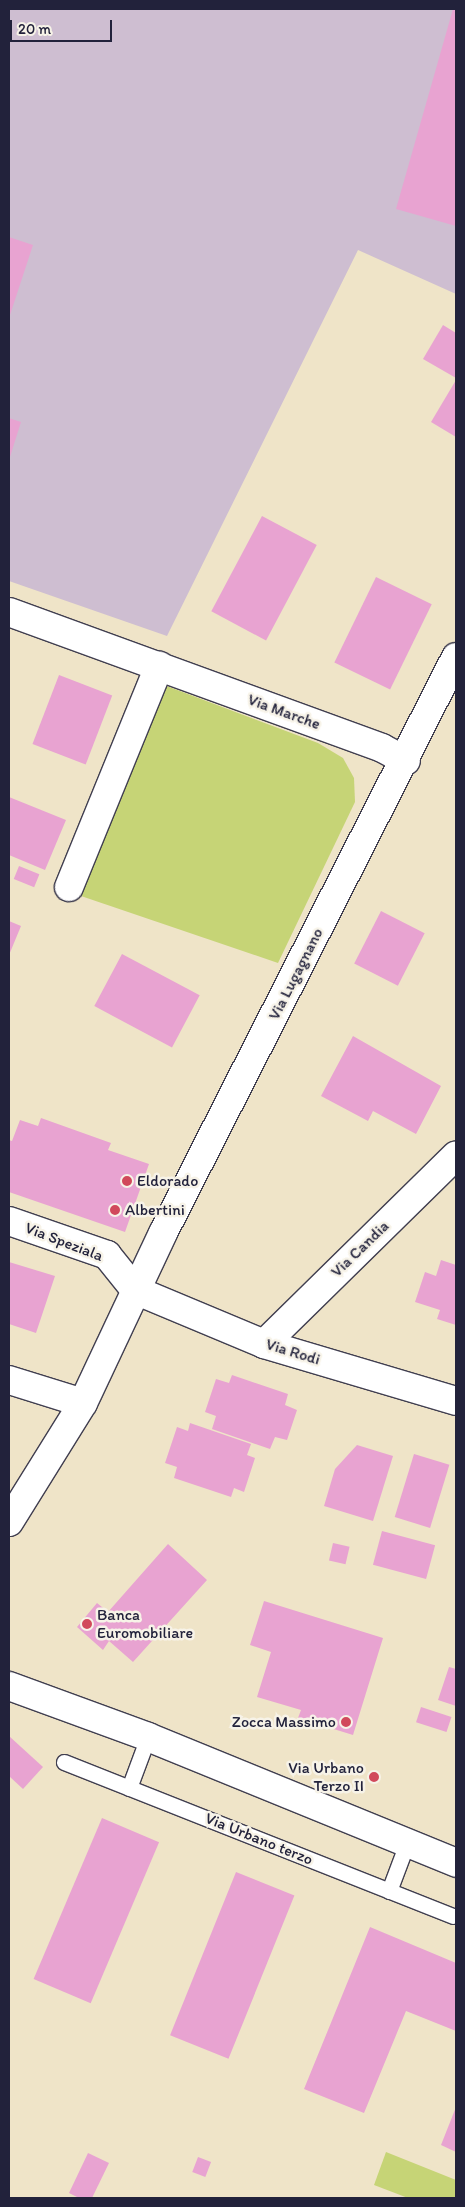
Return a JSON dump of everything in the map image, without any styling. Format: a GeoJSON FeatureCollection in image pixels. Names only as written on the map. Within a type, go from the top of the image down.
{"type":"FeatureCollection","features":[{"type":"Feature","properties":{"kind":"street","name":"Via Marche"},"geometry":{"type":"LineString","coordinates":[[9,612],[382,748],[406,761]]}},
{"type":"Feature","properties":{"kind":"street","name":"Via Lugagnano"},"geometry":{"type":"LineString","coordinates":[[9,1522],[83,1404],[136,1290],[406,761],[456,657]]}},
{"type":"Feature","properties":{"kind":"street"},"geometry":{"type":"LineString","coordinates":[[69,887],[159,666]]}},
{"type":"Feature","properties":{"kind":"street","name":"Via Candia"},"geometry":{"type":"LineString","coordinates":[[264,1344],[456,1155]]}},
{"type":"Feature","properties":{"kind":"street","name":"Via Speziala"},"geometry":{"type":"LineString","coordinates":[[9,1221],[107,1255],[136,1290]]}},
{"type":"Feature","properties":{"kind":"street","name":"Via Rodi"},"geometry":{"type":"LineString","coordinates":[[136,1290],[264,1344],[456,1401]]}},
{"type":"Feature","properties":{"kind":"street"},"geometry":{"type":"LineString","coordinates":[[9,1380],[83,1404]]}},
{"type":"Feature","properties":{"kind":"street"},"geometry":{"type":"LineString","coordinates":[[9,1686],[148,1737],[456,1863]]}},
{"type":"Feature","properties":{"kind":"lane"},"geometry":{"type":"LineString","coordinates":[[129,1788],[148,1737]]}},
{"type":"Feature","properties":{"kind":"lane","name":"Via Urbano terzo"},"geometry":{"type":"LineString","coordinates":[[64,1762],[453,1916]]}},
{"type":"Feature","properties":{"kind":"lane"},"geometry":{"type":"LineString","coordinates":[[389,1891],[407,1843]]}},
{"type":"Feature","properties":{"kind":"shaded area"},"geometry":{"type":"Polygon","coordinates":[[[9,9],[456,9],[456,294],[358,250],[167,636],[9,581],[9,9]]]}},
{"type":"Feature","properties":{"kind":"green space"},"geometry":{"type":"Polygon","coordinates":[[[164,685],[318,743],[343,758],[354,778],[355,802],[278,963],[81,896],[164,685]]]}},
{"type":"Feature","properties":{"kind":"green space"},"geometry":{"type":"Polygon","coordinates":[[[386,2152],[456,2180],[456,2198],[408,2198],[374,2185],[386,2152]]]}},
{"type":"Feature","properties":{"kind":"building"},"geometry":{"type":"Polygon","coordinates":[[[453,9],[456,9],[456,226],[396,209],[453,9]]]}},
{"type":"Feature","properties":{"kind":"building"},"geometry":{"type":"Polygon","coordinates":[[[9,237],[33,245],[9,318],[9,237]]]}},
{"type":"Feature","properties":{"kind":"building"},"geometry":{"type":"Polygon","coordinates":[[[443,325],[456,333],[456,378],[423,359],[443,325]]]}},
{"type":"Feature","properties":{"kind":"building"},"geometry":{"type":"Polygon","coordinates":[[[456,380],[456,437],[431,422],[456,380]]]}},
{"type":"Feature","properties":{"kind":"building"},"geometry":{"type":"Polygon","coordinates":[[[9,418],[21,422],[9,460],[9,418]]]}},
{"type":"Feature","properties":{"kind":"building"},"geometry":{"type":"Polygon","coordinates":[[[262,516],[317,545],[266,640],[211,611],[262,516]]]}},
{"type":"Feature","properties":{"kind":"building"},"geometry":{"type":"Polygon","coordinates":[[[376,577],[432,604],[390,690],[334,662],[376,577]]]}},
{"type":"Feature","properties":{"kind":"building"},"geometry":{"type":"Polygon","coordinates":[[[59,675],[112,695],[86,765],[32,744],[59,675]]]}},
{"type":"Feature","properties":{"kind":"building"},"geometry":{"type":"Polygon","coordinates":[[[9,797],[66,820],[45,870],[9,855],[9,797]]]}},
{"type":"Feature","properties":{"kind":"building"},"geometry":{"type":"Polygon","coordinates":[[[19,866],[39,874],[34,887],[14,879],[19,866]]]}},
{"type":"Feature","properties":{"kind":"building"},"geometry":{"type":"Polygon","coordinates":[[[381,911],[425,933],[398,986],[354,964],[381,911]]]}},
{"type":"Feature","properties":{"kind":"building"},"geometry":{"type":"Polygon","coordinates":[[[9,921],[21,926],[9,955],[9,921]]]}},
{"type":"Feature","properties":{"kind":"building"},"geometry":{"type":"Polygon","coordinates":[[[122,954],[200,995],[172,1047],[94,1006],[122,954]]]}},
{"type":"Feature","properties":{"kind":"building"},"geometry":{"type":"Polygon","coordinates":[[[353,1036],[441,1086],[416,1134],[373,1111],[368,1121],[321,1096],[353,1036]]]}},
{"type":"Feature","properties":{"kind":"building"},"geometry":{"type":"Polygon","coordinates":[[[41,1118],[111,1143],[108,1150],[149,1164],[125,1232],[9,1192],[9,1140],[12,1141],[20,1120],[38,1126],[41,1118]]]}},
{"type":"Feature","properties":{"kind":"building"},"geometry":{"type":"Polygon","coordinates":[[[441,1260],[456,1265],[456,1325],[437,1319],[440,1310],[415,1302],[425,1272],[436,1276],[441,1260]]]}},
{"type":"Feature","properties":{"kind":"building"},"geometry":{"type":"Polygon","coordinates":[[[9,1262],[55,1276],[36,1333],[9,1324],[9,1262]]]}},
{"type":"Feature","properties":{"kind":"building"},"geometry":{"type":"Polygon","coordinates":[[[232,1375],[288,1394],[285,1405],[297,1410],[287,1440],[275,1437],[270,1449],[212,1429],[216,1416],[205,1412],[216,1379],[229,1383],[232,1375]]]}},
{"type":"Feature","properties":{"kind":"building"},"geometry":{"type":"Polygon","coordinates":[[[190,1423],[251,1444],[247,1455],[255,1458],[244,1492],[234,1488],[231,1497],[174,1478],[177,1467],[165,1463],[177,1427],[188,1431],[190,1423]]]}},
{"type":"Feature","properties":{"kind":"building"},"geometry":{"type":"Polygon","coordinates":[[[357,1445],[393,1456],[373,1521],[324,1506],[335,1469],[357,1445]]]}},
{"type":"Feature","properties":{"kind":"building"},"geometry":{"type":"Polygon","coordinates":[[[414,1454],[449,1465],[430,1528],[395,1517],[414,1454]]]}},
{"type":"Feature","properties":{"kind":"building"},"geometry":{"type":"Polygon","coordinates":[[[382,1531],[435,1545],[426,1579],[373,1565],[382,1531]]]}},
{"type":"Feature","properties":{"kind":"building"},"geometry":{"type":"Polygon","coordinates":[[[333,1543],[350,1547],[346,1564],[329,1561],[333,1543]]]}},
{"type":"Feature","properties":{"kind":"building"},"geometry":{"type":"Polygon","coordinates":[[[168,1544],[207,1580],[133,1662],[109,1641],[103,1650],[77,1627],[97,1603],[108,1612],[168,1544]]]}},
{"type":"Feature","properties":{"kind":"building"},"geometry":{"type":"Polygon","coordinates":[[[264,1601],[383,1638],[353,1735],[298,1718],[301,1710],[257,1697],[271,1652],[250,1645],[264,1601]]]}},
{"type":"Feature","properties":{"kind":"building"},"geometry":{"type":"Polygon","coordinates":[[[449,1667],[456,1669],[456,1706],[438,1700],[449,1667]]]}},
{"type":"Feature","properties":{"kind":"building"},"geometry":{"type":"Polygon","coordinates":[[[421,1707],[451,1717],[446,1732],[416,1722],[421,1707]]]}},
{"type":"Feature","properties":{"kind":"building"},"geometry":{"type":"Polygon","coordinates":[[[9,1736],[43,1767],[23,1789],[9,1776],[9,1736]]]}},
{"type":"Feature","properties":{"kind":"building"},"geometry":{"type":"Polygon","coordinates":[[[102,1818],[159,1842],[91,2003],[34,1979],[102,1818]]]}},
{"type":"Feature","properties":{"kind":"building"},"geometry":{"type":"Polygon","coordinates":[[[236,1872],[294,1896],[228,2059],[170,2035],[236,1872]]]}},
{"type":"Feature","properties":{"kind":"building"},"geometry":{"type":"Polygon","coordinates":[[[370,1927],[456,1963],[456,2031],[406,2011],[364,2113],[304,2089],[370,1927]]]}},
{"type":"Feature","properties":{"kind":"building"},"geometry":{"type":"Polygon","coordinates":[[[456,2107],[456,2152],[441,2145],[456,2107]]]}},
{"type":"Feature","properties":{"kind":"building"},"geometry":{"type":"Polygon","coordinates":[[[88,2153],[109,2163],[92,2198],[79,2198],[69,2193],[88,2153]]]}},
{"type":"Feature","properties":{"kind":"building"},"geometry":{"type":"Polygon","coordinates":[[[198,2157],[211,2162],[205,2177],[192,2172],[198,2157]]]}},
{"type":"Feature","properties":{"kind":"place","name":"Eldorado"},"geometry":{"type":"Point","coordinates":[127,1181]}},
{"type":"Feature","properties":{"kind":"place","name":"Albertini"},"geometry":{"type":"Point","coordinates":[115,1210]}},
{"type":"Feature","properties":{"kind":"place","name":"Banca Euromobiliare"},"geometry":{"type":"Point","coordinates":[87,1624]}},
{"type":"Feature","properties":{"kind":"place","name":"Zocca Massimo"},"geometry":{"type":"Point","coordinates":[346,1722]}},
{"type":"Feature","properties":{"kind":"place","name":"Via Urbano Terzo II"},"geometry":{"type":"Point","coordinates":[374,1777]}}]}
